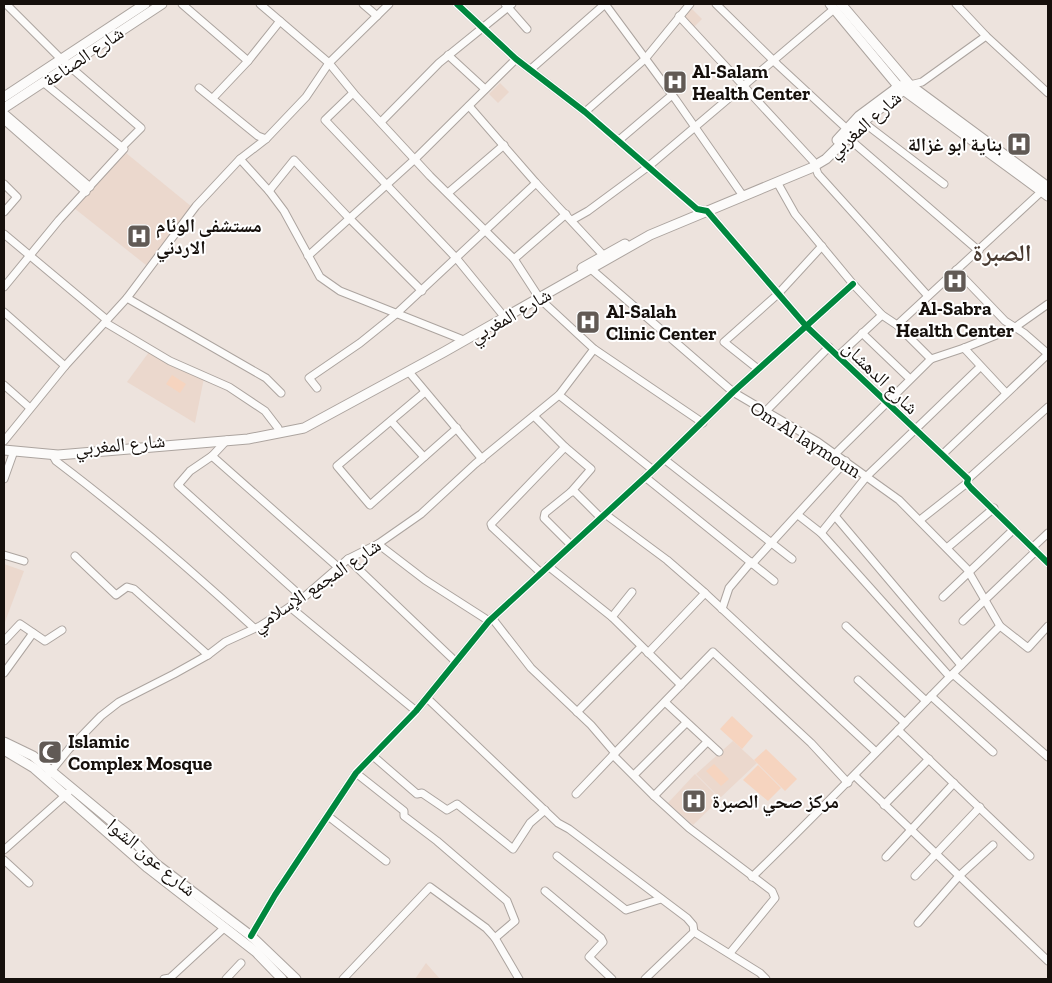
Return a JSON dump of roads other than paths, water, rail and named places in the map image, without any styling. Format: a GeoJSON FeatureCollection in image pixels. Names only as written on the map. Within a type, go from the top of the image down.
{"type":"FeatureCollection","features":[{"type":"Feature","properties":{"kind":"main road"},"geometry":{"type":"LineString","coordinates":[[125,4],[141,9]]}},
{"type":"Feature","properties":{"kind":"main road","name":"شارع الصناعة"},"geometry":{"type":"LineString","coordinates":[[4,97],[65,62],[141,9],[162,4]]}},
{"type":"Feature","properties":{"kind":"main road"},"geometry":{"type":"LineString","coordinates":[[835,5],[904,87],[1046,191]]}},
{"type":"Feature","properties":{"kind":"main road","name":"شارع الصناعة"},"geometry":{"type":"LineString","coordinates":[[4,108],[43,82],[65,62]]}},
{"type":"Feature","properties":{"kind":"main road","name":"شارع المغربي"},"geometry":{"type":"LineString","coordinates":[[4,448],[52,454],[248,439],[304,428],[409,372],[650,235],[777,182],[814,163],[847,133],[904,87]]}},
{"type":"Feature","properties":{"kind":"main road","name":"شارع المغربي"},"geometry":{"type":"LineString","coordinates":[[847,133],[859,116],[904,87]]}},
{"type":"Feature","properties":{"kind":"main road","name":"شارع المغربي"},"geometry":{"type":"LineString","coordinates":[[14,449],[60,450],[225,436],[293,427],[333,408],[461,339],[502,314],[539,297],[603,255],[697,209],[814,163]]}},
{"type":"Feature","properties":{"kind":"main road","name":"شارع عون الشوا"},"geometry":{"type":"LineString","coordinates":[[4,742],[33,756],[48,775],[68,793],[223,929],[256,952],[282,979]]}},
{"type":"Feature","properties":{"kind":"main road","name":"شارع عون الشوا"},"geometry":{"type":"LineString","coordinates":[[4,750],[48,775]]}},
{"type":"Feature","properties":{"kind":"main road","name":"شارع عون الشوا"},"geometry":{"type":"LineString","coordinates":[[68,793],[127,834],[156,864],[251,936],[296,979]]}},
{"type":"Feature","properties":{"kind":"street"},"geometry":{"type":"LineString","coordinates":[[4,287],[60,220],[124,149],[123,146],[141,128],[65,62],[6,4]]}},
{"type":"Feature","properties":{"kind":"street"},"geometry":{"type":"LineString","coordinates":[[182,4],[248,61]]}},
{"type":"Feature","properties":{"kind":"street"},"geometry":{"type":"LineString","coordinates":[[260,4],[329,63],[353,93],[514,260],[539,297],[594,350],[703,422]]}},
{"type":"Feature","properties":{"kind":"street"},"geometry":{"type":"LineString","coordinates":[[363,4],[377,16]]}},
{"type":"Feature","properties":{"kind":"street"},"geometry":{"type":"LineString","coordinates":[[4,442],[65,366],[127,298],[196,206],[240,159],[266,139],[306,97],[329,63],[389,4]]}},
{"type":"Feature","properties":{"kind":"street"},"geometry":{"type":"LineString","coordinates":[[457,4],[480,28],[516,59],[585,112],[697,209],[707,210]]}},
{"type":"Feature","properties":{"kind":"street"},"geometry":{"type":"LineString","coordinates":[[531,70],[605,4],[672,95],[740,193]]}},
{"type":"Feature","properties":{"kind":"street"},"geometry":{"type":"LineString","coordinates":[[585,112],[645,59],[690,4]]}},
{"type":"Feature","properties":{"kind":"street"},"geometry":{"type":"LineString","coordinates":[[716,4],[847,133],[979,251]]}},
{"type":"Feature","properties":{"kind":"street"},"geometry":{"type":"LineString","coordinates":[[956,4],[986,36],[1048,93]]}},
{"type":"Feature","properties":{"kind":"street"},"geometry":{"type":"LineString","coordinates":[[381,122],[448,55],[508,5],[527,29]]}},
{"type":"Feature","properties":{"kind":"street"},"geometry":{"type":"LineString","coordinates":[[572,220],[588,211],[649,166],[835,5]]}},
{"type":"Feature","properties":{"kind":"street"},"geometry":{"type":"LineString","coordinates":[[679,16],[814,163],[818,174],[928,296]]}},
{"type":"Feature","properties":{"kind":"street"},"geometry":{"type":"LineString","coordinates":[[213,98],[248,61],[280,21]]}},
{"type":"Feature","properties":{"kind":"street"},"geometry":{"type":"LineString","coordinates":[[904,87],[922,82],[986,36]]}},
{"type":"Feature","properties":{"kind":"street"},"geometry":{"type":"LineString","coordinates":[[448,55],[485,89]]}},
{"type":"Feature","properties":{"kind":"street"},"geometry":{"type":"LineString","coordinates":[[308,256],[415,159],[516,59]]}},
{"type":"Feature","properties":{"kind":"street"},"geometry":{"type":"LineString","coordinates":[[43,82],[123,146]]}},
{"type":"Feature","properties":{"kind":"street"},"geometry":{"type":"LineString","coordinates":[[199,88],[258,136],[266,139]]}},
{"type":"Feature","properties":{"kind":"street"},"geometry":{"type":"LineString","coordinates":[[353,93],[325,120],[457,259],[502,314]]}},
{"type":"Feature","properties":{"kind":"street"},"geometry":{"type":"LineString","coordinates":[[618,141],[672,95]]}},
{"type":"Feature","properties":{"kind":"street"},"geometry":{"type":"LineString","coordinates":[[469,106],[536,183],[603,255]]}},
{"type":"Feature","properties":{"kind":"street"},"geometry":{"type":"LineString","coordinates":[[4,113],[88,190]]}},
{"type":"Feature","properties":{"kind":"street"},"geometry":{"type":"LineString","coordinates":[[4,120],[88,190]]}},
{"type":"Feature","properties":{"kind":"street"},"geometry":{"type":"LineString","coordinates":[[863,122],[944,184]]}},
{"type":"Feature","properties":{"kind":"street"},"geometry":{"type":"LineString","coordinates":[[448,193],[504,145]]}},
{"type":"Feature","properties":{"kind":"street"},"geometry":{"type":"LineString","coordinates":[[240,159],[270,191],[284,211],[320,277],[340,291],[461,339]]}},
{"type":"Feature","properties":{"kind":"street"},"geometry":{"type":"LineString","coordinates":[[270,191],[294,160],[422,291]]}},
{"type":"Feature","properties":{"kind":"street"},"geometry":{"type":"LineString","coordinates":[[777,182],[795,214],[853,284],[882,315],[897,325],[931,358]]}},
{"type":"Feature","properties":{"kind":"street"},"geometry":{"type":"LineString","coordinates":[[317,388],[309,378],[360,344],[396,314],[457,259],[536,183]]}},
{"type":"Feature","properties":{"kind":"street"},"geometry":{"type":"LineString","coordinates":[[4,184],[17,197],[4,212]]}},
{"type":"Feature","properties":{"kind":"street"},"geometry":{"type":"LineString","coordinates":[[897,325],[1046,191]]}},
{"type":"Feature","properties":{"kind":"street","name":"شارع الدهشان"},"geometry":{"type":"LineString","coordinates":[[707,210],[807,327],[914,430],[943,454],[1013,530],[1048,563]]}},
{"type":"Feature","properties":{"kind":"street"},"geometry":{"type":"LineString","coordinates":[[514,260],[566,214]]}},
{"type":"Feature","properties":{"kind":"street"},"geometry":{"type":"LineString","coordinates":[[4,234],[32,255],[107,320],[106,323],[170,361],[229,387],[265,411],[278,428]]}},
{"type":"Feature","properties":{"kind":"street"},"geometry":{"type":"LineString","coordinates":[[758,369],[724,342],[778,294],[822,246]]}},
{"type":"Feature","properties":{"kind":"street","name":"Om Al laymoun"},"geometry":{"type":"LineString","coordinates":[[591,269],[733,392],[818,442],[899,500],[948,548],[969,573],[983,600],[1000,626],[1028,648],[1048,626]]}},
{"type":"Feature","properties":{"kind":"street"},"geometry":{"type":"LineString","coordinates":[[943,454],[1048,354],[1024,333],[1014,328],[994,312],[956,270]]}},
{"type":"Feature","properties":{"kind":"street"},"geometry":{"type":"LineString","coordinates":[[251,936],[275,896],[356,774],[416,711],[490,620],[653,470],[733,392],[853,284]]}},
{"type":"Feature","properties":{"kind":"street"},"geometry":{"type":"LineString","coordinates":[[127,298],[170,325],[251,368],[274,383],[281,393]]}},
{"type":"Feature","properties":{"kind":"street"},"geometry":{"type":"LineString","coordinates":[[835,454],[931,358],[964,348],[1014,328],[1048,304]]}},
{"type":"Feature","properties":{"kind":"street"},"geometry":{"type":"LineString","coordinates":[[4,312],[65,366]]}},
{"type":"Feature","properties":{"kind":"street"},"geometry":{"type":"LineString","coordinates":[[838,356],[882,315]]}},
{"type":"Feature","properties":{"kind":"street"},"geometry":{"type":"LineString","coordinates":[[862,333],[909,378]]}},
{"type":"Feature","properties":{"kind":"street"},"geometry":{"type":"LineString","coordinates":[[765,412],[829,347]]}},
{"type":"Feature","properties":{"kind":"street"},"geometry":{"type":"LineString","coordinates":[[964,348],[1006,394]]}},
{"type":"Feature","properties":{"kind":"street","name":"شارع المجمع الإسلامي"},"geometry":{"type":"LineString","coordinates":[[48,775],[69,749],[117,704],[208,655],[224,642],[260,626],[303,598],[348,559],[378,544],[421,514],[482,459],[559,395],[594,350]]}},
{"type":"Feature","properties":{"kind":"street"},"geometry":{"type":"LineString","coordinates":[[821,533],[867,476],[980,366]]}},
{"type":"Feature","properties":{"kind":"street"},"geometry":{"type":"LineString","coordinates":[[409,372],[482,459]]}},
{"type":"Feature","properties":{"kind":"street"},"geometry":{"type":"LineString","coordinates":[[4,385],[30,408]]}},
{"type":"Feature","properties":{"kind":"street"},"geometry":{"type":"LineString","coordinates":[[425,392],[337,466],[370,505],[457,428]]}},
{"type":"Feature","properties":{"kind":"street"},"geometry":{"type":"LineString","coordinates":[[559,395],[653,470]]}},
{"type":"Feature","properties":{"kind":"street"},"geometry":{"type":"LineString","coordinates":[[920,520],[968,481],[1048,407]]}},
{"type":"Feature","properties":{"kind":"street"},"geometry":{"type":"LineString","coordinates":[[534,416],[591,469],[571,492],[544,516],[571,545]]}},
{"type":"Feature","properties":{"kind":"street"},"geometry":{"type":"LineString","coordinates":[[391,421],[424,457]]}},
{"type":"Feature","properties":{"kind":"street"},"geometry":{"type":"LineString","coordinates":[[227,440],[212,456],[190,471],[178,485],[303,598]]}},
{"type":"Feature","properties":{"kind":"street"},"geometry":{"type":"LineString","coordinates":[[541,573],[491,524],[565,446]]}},
{"type":"Feature","properties":{"kind":"street"},"geometry":{"type":"LineString","coordinates":[[4,479],[14,449]]}},
{"type":"Feature","properties":{"kind":"street"},"geometry":{"type":"LineString","coordinates":[[52,454],[56,461],[119,508],[254,628]]}},
{"type":"Feature","properties":{"kind":"street"},"geometry":{"type":"LineString","coordinates":[[212,456],[339,568]]}},
{"type":"Feature","properties":{"kind":"street"},"geometry":{"type":"LineString","coordinates":[[664,459],[792,559]]}},
{"type":"Feature","properties":{"kind":"street"},"geometry":{"type":"LineString","coordinates":[[722,609],[729,588],[846,461]]}},
{"type":"Feature","properties":{"kind":"street"},"geometry":{"type":"LineString","coordinates":[[645,477],[774,581]]}},
{"type":"Feature","properties":{"kind":"street"},"geometry":{"type":"LineString","coordinates":[[571,492],[575,492],[603,516],[667,560],[876,752]]}},
{"type":"Feature","properties":{"kind":"street"},"geometry":{"type":"LineString","coordinates":[[948,548],[994,508]]}},
{"type":"Feature","properties":{"kind":"street"},"geometry":{"type":"LineString","coordinates":[[798,515],[821,533],[951,675],[1048,756]]}},
{"type":"Feature","properties":{"kind":"street"},"geometry":{"type":"LineString","coordinates":[[835,516],[961,665]]}},
{"type":"Feature","properties":{"kind":"street"},"geometry":{"type":"LineString","coordinates":[[943,597],[1013,530]]}},
{"type":"Feature","properties":{"kind":"street"},"geometry":{"type":"LineString","coordinates":[[963,621],[1034,550],[1048,533]]}},
{"type":"Feature","properties":{"kind":"street"},"geometry":{"type":"LineString","coordinates":[[378,544],[425,580],[490,620],[532,668],[578,712],[654,796],[697,834],[772,891],[775,898],[730,953]]}},
{"type":"Feature","properties":{"kind":"street"},"geometry":{"type":"LineString","coordinates":[[4,555],[24,561]]}},
{"type":"Feature","properties":{"kind":"street"},"geometry":{"type":"LineString","coordinates":[[75,556],[116,595],[126,587],[134,589],[208,655]]}},
{"type":"Feature","properties":{"kind":"street"},"geometry":{"type":"LineString","coordinates":[[348,559],[456,662]]}},
{"type":"Feature","properties":{"kind":"street"},"geometry":{"type":"LineString","coordinates":[[548,566],[612,617],[681,686]]}},
{"type":"Feature","properties":{"kind":"street"},"geometry":{"type":"LineString","coordinates":[[612,617],[632,592]]}},
{"type":"Feature","properties":{"kind":"street"},"geometry":{"type":"LineString","coordinates":[[648,653],[705,594]]}},
{"type":"Feature","properties":{"kind":"street"},"geometry":{"type":"LineString","coordinates":[[290,607],[416,711]]}},
{"type":"Feature","properties":{"kind":"street"},"geometry":{"type":"LineString","coordinates":[[4,641],[20,624],[45,641],[62,630]]}},
{"type":"Feature","properties":{"kind":"street"},"geometry":{"type":"LineString","coordinates":[[846,626],[993,752]]}},
{"type":"Feature","properties":{"kind":"street"},"geometry":{"type":"LineString","coordinates":[[752,876],[855,776],[876,752],[1000,626]]}},
{"type":"Feature","properties":{"kind":"street"},"geometry":{"type":"LineString","coordinates":[[4,673],[34,633]]}},
{"type":"Feature","properties":{"kind":"street"},"geometry":{"type":"LineString","coordinates":[[578,712],[641,647]]}},
{"type":"Feature","properties":{"kind":"street"},"geometry":{"type":"LineString","coordinates":[[576,794],[714,652],[811,743],[848,783]]}},
{"type":"Feature","properties":{"kind":"street"},"geometry":{"type":"LineString","coordinates":[[858,680],[905,723]]}},
{"type":"Feature","properties":{"kind":"street"},"geometry":{"type":"LineString","coordinates":[[427,698],[558,823],[569,829],[687,918],[693,926],[694,932]]}},
{"type":"Feature","properties":{"kind":"street"},"geometry":{"type":"LineString","coordinates":[[666,703],[719,752]]}},
{"type":"Feature","properties":{"kind":"street"},"geometry":{"type":"LineString","coordinates":[[634,775],[686,723]]}},
{"type":"Feature","properties":{"kind":"street"},"geometry":{"type":"LineString","coordinates":[[898,730],[1030,856]]}},
{"type":"Feature","properties":{"kind":"street"},"geometry":{"type":"LineString","coordinates":[[654,796],[707,742]]}},
{"type":"Feature","properties":{"kind":"street"},"geometry":{"type":"LineString","coordinates":[[373,756],[417,794],[422,793],[447,810],[457,804],[513,849],[530,824],[545,810]]}},
{"type":"Feature","properties":{"kind":"street"},"geometry":{"type":"LineString","coordinates":[[884,805],[929,758]]}},
{"type":"Feature","properties":{"kind":"street"},"geometry":{"type":"LineString","coordinates":[[356,774],[404,811],[404,816],[437,841],[507,901],[515,921],[494,938]]}},
{"type":"Feature","properties":{"kind":"street"},"geometry":{"type":"LineString","coordinates":[[855,776],[910,831],[1048,961]]}},
{"type":"Feature","properties":{"kind":"street"},"geometry":{"type":"LineString","coordinates":[[886,857],[954,783]]}},
{"type":"Feature","properties":{"kind":"street"},"geometry":{"type":"LineString","coordinates":[[4,850],[68,793]]}},
{"type":"Feature","properties":{"kind":"street"},"geometry":{"type":"LineString","coordinates":[[915,876],[980,807]]}},
{"type":"Feature","properties":{"kind":"street"},"geometry":{"type":"LineString","coordinates":[[328,816],[386,861]]}},
{"type":"Feature","properties":{"kind":"street"},"geometry":{"type":"LineString","coordinates":[[918,922],[959,876],[993,845]]}},
{"type":"Feature","properties":{"kind":"street"},"geometry":{"type":"LineString","coordinates":[[557,856],[626,910],[661,899]]}},
{"type":"Feature","properties":{"kind":"street"},"geometry":{"type":"LineString","coordinates":[[4,860],[29,883]]}},
{"type":"Feature","properties":{"kind":"street"},"geometry":{"type":"LineString","coordinates":[[342,979],[430,887],[486,928],[519,979]]}},
{"type":"Feature","properties":{"kind":"street"},"geometry":{"type":"LineString","coordinates":[[545,891],[601,938],[603,942],[589,957],[612,979]]}},
{"type":"Feature","properties":{"kind":"street"},"geometry":{"type":"LineString","coordinates":[[164,979],[170,978],[223,929]]}},
{"type":"Feature","properties":{"kind":"street"},"geometry":{"type":"LineString","coordinates":[[694,932],[730,953],[766,979]]}},
{"type":"Feature","properties":{"kind":"street"},"geometry":{"type":"LineString","coordinates":[[645,979],[694,932]]}},
{"type":"Feature","properties":{"kind":"street"},"geometry":{"type":"LineString","coordinates":[[226,979],[241,963]]}},
{"type":"Feature","properties":{"kind":"place","name":"Al-Salam Health Center"},"geometry":{"type":"Point","coordinates":[675,82]}},
{"type":"Feature","properties":{"kind":"place","name":"بناية ابو غزالة"},"geometry":{"type":"Point","coordinates":[1019,144]}},
{"type":"Feature","properties":{"kind":"place","name":"مستشفى الوئام الاردني"},"geometry":{"type":"Point","coordinates":[139,236]}},
{"type":"Feature","properties":{"kind":"place","name":"Al-Sabra Health Center"},"geometry":{"type":"Point","coordinates":[955,281]}},
{"type":"Feature","properties":{"kind":"place","name":"Al-Salah Clinic Center"},"geometry":{"type":"Point","coordinates":[588,322]}},
{"type":"Feature","properties":{"kind":"place","name":"Islamic Complex Mosque"},"geometry":{"type":"Point","coordinates":[50,752]}},
{"type":"Feature","properties":{"kind":"place","name":"مركز صحي الصبرة"},"geometry":{"type":"Point","coordinates":[694,801]}},
{"type":"Feature","properties":{"kind":"district","name":"الصبرة"},"geometry":{"type":"Point","coordinates":[1002,253]}}]}
